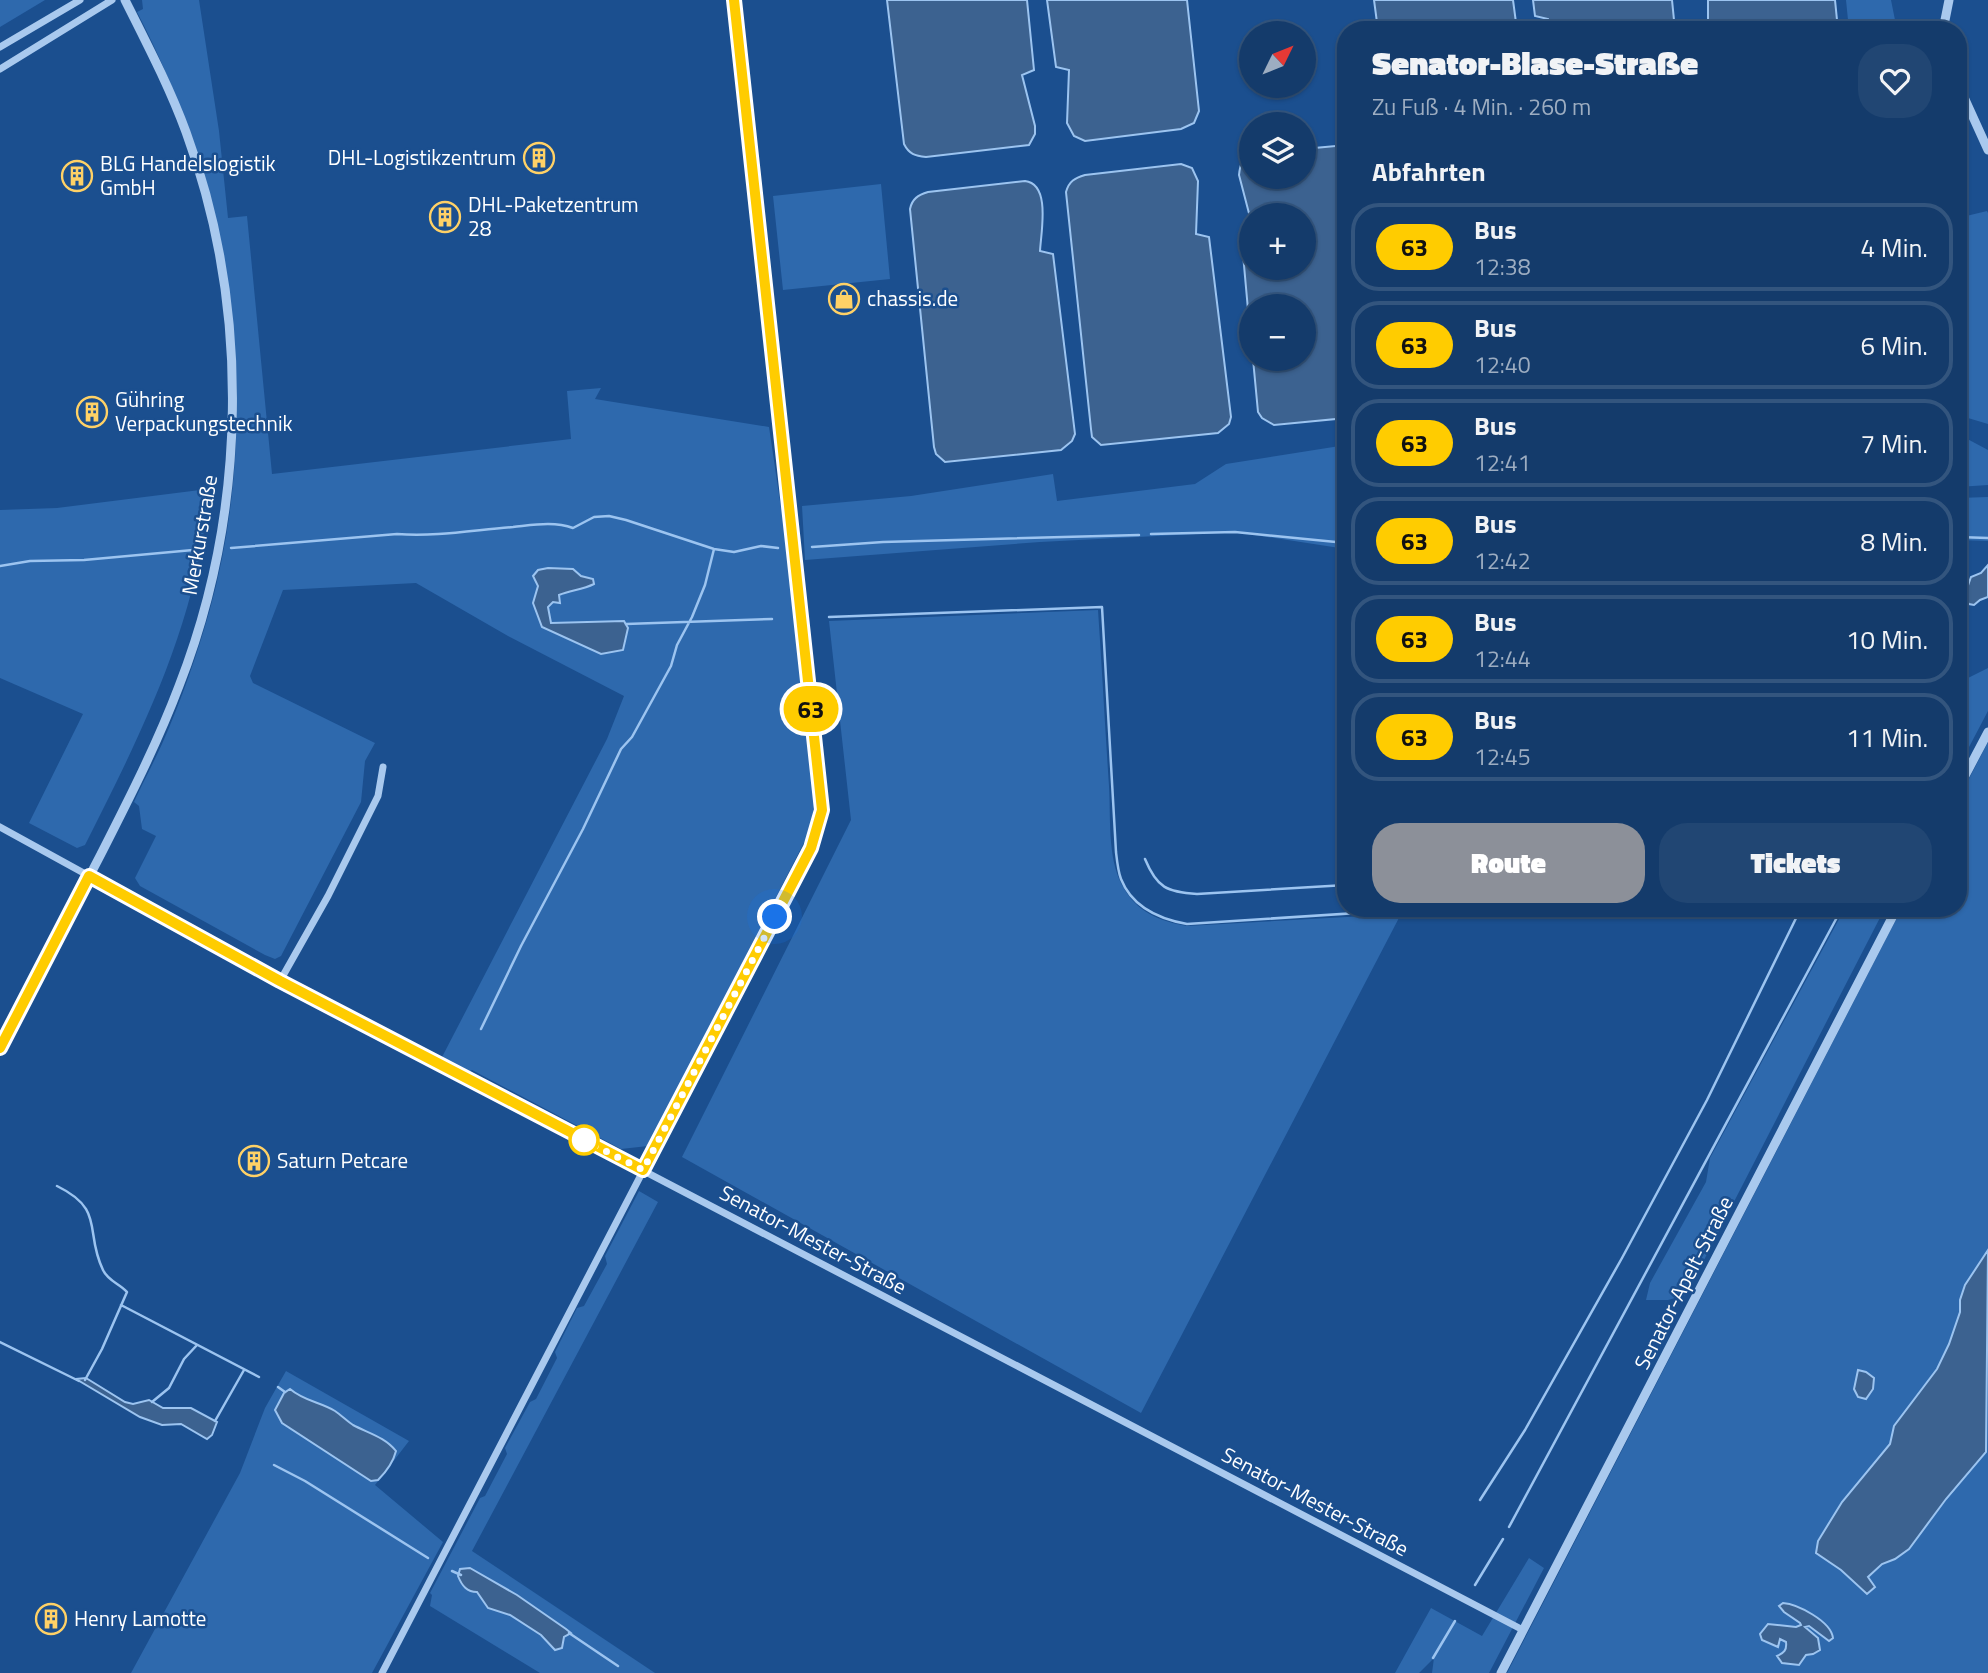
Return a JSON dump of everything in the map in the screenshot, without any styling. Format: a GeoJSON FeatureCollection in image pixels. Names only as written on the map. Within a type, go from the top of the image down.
{"type":"FeatureCollection","features":[{"type":"Feature","properties":{"kind":"street"},"geometry":{"type":"LineString","coordinates":[[0,47],[80,0]]}},
{"type":"Feature","properties":{"kind":"street"},"geometry":{"type":"LineString","coordinates":[[0,69],[112,0]]}},
{"type":"Feature","properties":{"kind":"street","name":"Merkurstraße"},"geometry":{"type":"LineString","coordinates":[[0,1048],[157,740],[193,646],[221,535],[231,442],[230,336],[219,254],[196,162],[178,110],[151,48],[125,0]]}},
{"type":"Feature","properties":{"kind":"street"},"geometry":{"type":"LineString","coordinates":[[382,1673],[811,848],[822,810],[734,0]]}},
{"type":"Feature","properties":{"kind":"street"},"geometry":{"type":"LineString","coordinates":[[1945,21],[1949,0]]}},
{"type":"Feature","properties":{"kind":"street"},"geometry":{"type":"LineString","coordinates":[[1967,104],[1988,149]]}},
{"type":"Feature","properties":{"kind":"street"},"geometry":{"type":"LineString","coordinates":[[1967,772],[1988,732]]}},
{"type":"Feature","properties":{"kind":"street"},"geometry":{"type":"LineString","coordinates":[[280,981],[328,896],[378,796],[383,767]]}},
{"type":"Feature","properties":{"kind":"street","name":"Senator-Mester-Straße"},"geometry":{"type":"LineString","coordinates":[[0,827],[280,981],[1523,1630]]}},
{"type":"Feature","properties":{"kind":"street","name":"Senator-Apelt-Straße"},"geometry":{"type":"LineString","coordinates":[[1501,1673],[1892,917]]}},
{"type":"Feature","properties":{"kind":"shaded area"},"geometry":{"type":"Polygon","coordinates":[[[0,0],[45,0],[0,27],[0,0]]]}},
{"type":"Feature","properties":{"kind":"shaded area"},"geometry":{"type":"Polygon","coordinates":[[[142,0],[199,0],[219,131],[228,218],[247,216],[272,474],[571,439],[567,391],[601,388],[595,399],[769,427],[783,508],[813,773],[814,805],[811,829],[648,1146],[621,1149],[472,1070],[466,1073],[441,1059],[607,739],[624,696],[508,636],[416,583],[283,590],[250,676],[253,683],[375,743],[365,761],[361,802],[281,956],[275,959],[265,955],[140,886],[135,878],[156,836],[142,829],[139,806],[134,802],[162,744],[188,678],[210,609],[227,533],[235,457],[236,380],[230,304],[216,228],[196,154],[170,82],[137,12],[143,9],[142,0]]]}},
{"type":"Feature","properties":{"kind":"shaded area"},"geometry":{"type":"Polygon","coordinates":[[[887,0],[1027,0],[1034,70],[1022,75],[1035,126],[1035,134],[1029,145],[926,157],[908,150],[904,144],[887,0]]]}},
{"type":"Feature","properties":{"kind":"shaded area"},"geometry":{"type":"Polygon","coordinates":[[[1047,0],[1187,0],[1199,111],[1194,123],[1181,129],[1085,141],[1074,136],[1067,123],[1069,70],[1056,67],[1047,0]]]}},
{"type":"Feature","properties":{"kind":"shaded area"},"geometry":{"type":"Polygon","coordinates":[[[1374,0],[1513,0],[1516,21],[1377,21],[1374,0]]]}},
{"type":"Feature","properties":{"kind":"shaded area"},"geometry":{"type":"Polygon","coordinates":[[[1533,0],[1672,0],[1674,21],[1548,21],[1535,16],[1533,0]]]}},
{"type":"Feature","properties":{"kind":"shaded area"},"geometry":{"type":"Polygon","coordinates":[[[1708,0],[1835,0],[1837,21],[1708,21],[1708,0]]]}},
{"type":"Feature","properties":{"kind":"shaded area"},"geometry":{"type":"Polygon","coordinates":[[[1846,0],[1891,0],[1895,21],[1848,21],[1846,0]]]}},
{"type":"Feature","properties":{"kind":"shaded area"},"geometry":{"type":"Polygon","coordinates":[[[1337,146],[1337,419],[1274,425],[1262,418],[1258,412],[1254,371],[1316,371],[1316,294],[1247,294],[1245,280],[1316,280],[1316,203],[1246,203],[1243,189],[1316,189],[1316,148],[1337,146]]]}},
{"type":"Feature","properties":{"kind":"shaded area"},"geometry":{"type":"Polygon","coordinates":[[[1181,164],[1192,168],[1198,181],[1196,234],[1209,237],[1231,417],[1229,424],[1218,433],[1101,445],[1092,437],[1066,192],[1073,180],[1085,175],[1181,164]]]}},
{"type":"Feature","properties":{"kind":"shaded area"},"geometry":{"type":"Polygon","coordinates":[[[1025,181],[1033,184],[1041,199],[1043,221],[1040,251],[1053,254],[1075,434],[1072,441],[1061,450],[945,462],[936,454],[934,447],[910,209],[916,198],[928,192],[1025,181]]]}},
{"type":"Feature","properties":{"kind":"shaded area"},"geometry":{"type":"Polygon","coordinates":[[[881,184],[890,279],[783,290],[773,196],[881,184]]]}},
{"type":"Feature","properties":{"kind":"shaded area"},"geometry":{"type":"Polygon","coordinates":[[[1987,211],[1988,213],[1988,424],[1967,418],[1967,216],[1987,211]]]}},
{"type":"Feature","properties":{"kind":"shaded area"},"geometry":{"type":"Polygon","coordinates":[[[1967,439],[1988,450],[1988,485],[1967,486],[1967,439]]]}},
{"type":"Feature","properties":{"kind":"shaded area"},"geometry":{"type":"Polygon","coordinates":[[[1337,446],[1337,548],[1235,532],[1040,542],[805,560],[802,506],[911,496],[1053,474],[1057,501],[1195,484],[1226,464],[1337,446]]]}},
{"type":"Feature","properties":{"kind":"shaded area"},"geometry":{"type":"Polygon","coordinates":[[[208,489],[194,583],[165,673],[127,760],[85,845],[77,848],[29,823],[83,714],[0,678],[0,510],[57,508],[208,489]]]}},
{"type":"Feature","properties":{"kind":"shaded area"},"geometry":{"type":"Polygon","coordinates":[[[1988,497],[1988,541],[1967,540],[1967,498],[1988,497]]]}},
{"type":"Feature","properties":{"kind":"shaded area"},"geometry":{"type":"Polygon","coordinates":[[[1988,565],[1988,597],[1974,605],[1969,604],[1967,588],[1971,577],[1981,573],[1988,565]]]}},
{"type":"Feature","properties":{"kind":"shaded area"},"geometry":{"type":"Polygon","coordinates":[[[573,569],[581,576],[593,579],[594,584],[559,595],[560,603],[553,602],[548,607],[551,623],[624,621],[628,628],[623,650],[601,654],[542,627],[533,603],[538,586],[533,576],[538,570],[573,569]]]}},
{"type":"Feature","properties":{"kind":"shaded area"},"geometry":{"type":"Polygon","coordinates":[[[1098,610],[1112,849],[1117,874],[1134,902],[1149,914],[1187,926],[1348,917],[1399,917],[1141,1413],[682,1157],[851,820],[829,621],[1098,610]]]}},
{"type":"Feature","properties":{"kind":"shaded area"},"geometry":{"type":"Polygon","coordinates":[[[1988,668],[1988,711],[1967,751],[1967,678],[1988,668]]]}},
{"type":"Feature","properties":{"kind":"shaded area"},"geometry":{"type":"Polygon","coordinates":[[[1988,742],[1988,1673],[1507,1673],[1897,917],[1967,917],[1967,783],[1988,742]]]}},
{"type":"Feature","properties":{"kind":"shaded area"},"geometry":{"type":"Polygon","coordinates":[[[1840,917],[1880,917],[1686,1295],[1668,1300],[1646,1300],[1650,1283],[1706,1182],[1710,1158],[1840,917]]]}},
{"type":"Feature","properties":{"kind":"shaded area"},"geometry":{"type":"Polygon","coordinates":[[[639,1191],[658,1202],[472,1551],[655,1673],[540,1673],[430,1606],[430,1593],[480,1498],[485,1496],[507,1454],[505,1448],[530,1402],[536,1399],[557,1358],[555,1352],[577,1308],[584,1306],[607,1264],[605,1256],[639,1191]]]}},
{"type":"Feature","properties":{"kind":"shaded area"},"geometry":{"type":"Polygon","coordinates":[[[1988,1250],[1986,1452],[1946,1499],[1909,1549],[1882,1564],[1868,1577],[1875,1587],[1867,1594],[1841,1570],[1816,1553],[1818,1541],[1842,1502],[1890,1444],[1894,1426],[1937,1369],[1960,1312],[1960,1300],[1965,1285],[1988,1250]]]}},
{"type":"Feature","properties":{"kind":"shaded area"},"geometry":{"type":"Polygon","coordinates":[[[1858,1370],[1874,1378],[1873,1389],[1866,1399],[1858,1397],[1854,1389],[1858,1370]]]}},
{"type":"Feature","properties":{"kind":"shaded area"},"geometry":{"type":"Polygon","coordinates":[[[286,1371],[409,1441],[375,1485],[443,1542],[372,1673],[131,1673],[240,1473],[265,1408],[286,1371]]]}},
{"type":"Feature","properties":{"kind":"shaded area"},"geometry":{"type":"Polygon","coordinates":[[[86,1378],[125,1402],[133,1404],[149,1400],[163,1408],[191,1408],[217,1422],[212,1435],[207,1439],[181,1424],[162,1425],[140,1417],[76,1379],[86,1378]]]}},
{"type":"Feature","properties":{"kind":"shaded area"},"geometry":{"type":"Polygon","coordinates":[[[290,1389],[335,1411],[353,1425],[392,1446],[396,1451],[393,1459],[378,1480],[371,1481],[282,1423],[275,1410],[284,1393],[290,1389]]]}},
{"type":"Feature","properties":{"kind":"shaded area"},"geometry":{"type":"Polygon","coordinates":[[[1529,1558],[1544,1568],[1489,1673],[1432,1673],[1434,1658],[1419,1673],[1395,1673],[1431,1608],[1482,1636],[1529,1558]]]}},
{"type":"Feature","properties":{"kind":"shaded area"},"geometry":{"type":"Polygon","coordinates":[[[470,1568],[517,1595],[571,1633],[564,1637],[562,1648],[555,1650],[541,1635],[510,1615],[488,1608],[477,1592],[468,1590],[458,1576],[460,1569],[470,1568]]]}},
{"type":"Feature","properties":{"kind":"shaded area"},"geometry":{"type":"Polygon","coordinates":[[[1783,1603],[1796,1606],[1820,1620],[1833,1638],[1829,1641],[1809,1626],[1805,1627],[1818,1638],[1820,1650],[1806,1655],[1799,1665],[1782,1663],[1777,1656],[1784,1651],[1786,1642],[1780,1639],[1778,1647],[1762,1640],[1760,1634],[1768,1624],[1796,1627],[1801,1625],[1779,1606],[1783,1603]]]}},
{"type":"Feature","properties":{"kind":"waterway"},"geometry":{"type":"LineString","coordinates":[[231,548],[397,534],[441,534],[543,524],[573,528],[594,517],[609,516],[714,549],[734,552],[761,546],[778,548]]}},
{"type":"Feature","properties":{"kind":"waterway"},"geometry":{"type":"LineString","coordinates":[[1151,534],[1235,532],[1337,542]]}},
{"type":"Feature","properties":{"kind":"waterway"},"geometry":{"type":"LineString","coordinates":[[812,547],[883,542],[1139,535]]}},
{"type":"Feature","properties":{"kind":"waterway"},"geometry":{"type":"LineString","coordinates":[[1967,537],[1988,538]]}},
{"type":"Feature","properties":{"kind":"waterway"},"geometry":{"type":"LineString","coordinates":[[481,1029],[621,749],[632,737],[671,666],[677,645],[705,585],[714,549]]}},
{"type":"Feature","properties":{"kind":"waterway"},"geometry":{"type":"LineString","coordinates":[[0,566],[30,561],[84,560],[193,550]]}},
{"type":"Feature","properties":{"kind":"waterway"},"geometry":{"type":"LineString","coordinates":[[829,617],[1102,607],[1117,859],[1120,876],[1132,897],[1157,915],[1187,924],[1337,914]]}},
{"type":"Feature","properties":{"kind":"waterway"},"geometry":{"type":"LineString","coordinates":[[626,624],[772,619]]}},
{"type":"Feature","properties":{"kind":"waterway"},"geometry":{"type":"LineString","coordinates":[[1145,859],[1164,887],[1187,893],[1337,886]]}},
{"type":"Feature","properties":{"kind":"waterway"},"geometry":{"type":"LineString","coordinates":[[1480,1500],[1525,1430],[1622,1258],[1707,1100],[1797,917]]}},
{"type":"Feature","properties":{"kind":"waterway"},"geometry":{"type":"LineString","coordinates":[[1509,1527],[1837,917]]}},
{"type":"Feature","properties":{"kind":"waterway"},"geometry":{"type":"LineString","coordinates":[[57,1186],[72,1195],[88,1213],[103,1270],[127,1292],[85,1380]]}},
{"type":"Feature","properties":{"kind":"waterway"},"geometry":{"type":"LineString","coordinates":[[121,1305],[259,1377]]}},
{"type":"Feature","properties":{"kind":"waterway"},"geometry":{"type":"LineString","coordinates":[[0,1342],[79,1381]]}},
{"type":"Feature","properties":{"kind":"waterway"},"geometry":{"type":"LineString","coordinates":[[152,1402],[169,1388],[184,1359],[197,1345]]}},
{"type":"Feature","properties":{"kind":"waterway"},"geometry":{"type":"LineString","coordinates":[[215,1421],[244,1370]]}},
{"type":"Feature","properties":{"kind":"waterway"},"geometry":{"type":"LineString","coordinates":[[278,1387],[285,1392]]}},
{"type":"Feature","properties":{"kind":"waterway"},"geometry":{"type":"LineString","coordinates":[[274,1465],[305,1481],[428,1558]]}},
{"type":"Feature","properties":{"kind":"waterway"},"geometry":{"type":"LineString","coordinates":[[1475,1585],[1503,1539]]}},
{"type":"Feature","properties":{"kind":"waterway"},"geometry":{"type":"LineString","coordinates":[[452,1571],[461,1575]]}},
{"type":"Feature","properties":{"kind":"waterway"},"geometry":{"type":"LineString","coordinates":[[1433,1658],[1455,1621]]}},
{"type":"Feature","properties":{"kind":"waterway"},"geometry":{"type":"LineString","coordinates":[[569,1633],[618,1666]]}},
{"type":"Feature","properties":{"kind":"bus line","name":"63"},"geometry":{"type":"LineString","coordinates":[[0,1048],[89,876],[280,981],[643,1170],[811,848],[822,810],[734,0]]}},
{"type":"Feature","properties":{"kind":"place","name":"DHL-Logistikzentrum"},"geometry":{"type":"Point","coordinates":[539,158]}},
{"type":"Feature","properties":{"kind":"place","name":"BLG Handelslogistik GmbH"},"geometry":{"type":"Point","coordinates":[77,176]}},
{"type":"Feature","properties":{"kind":"place","name":"DHL-Paketzentrum 28"},"geometry":{"type":"Point","coordinates":[445,217]}},
{"type":"Feature","properties":{"kind":"place","name":"chassis.de"},"geometry":{"type":"Point","coordinates":[844,299]}},
{"type":"Feature","properties":{"kind":"place","name":"Gühring Verpackungstechnik"},"geometry":{"type":"Point","coordinates":[92,412]}},
{"type":"Feature","properties":{"kind":"place","name":"Saturn Petcare"},"geometry":{"type":"Point","coordinates":[254,1161]}},
{"type":"Feature","properties":{"kind":"place","name":"Henry Lamotte"},"geometry":{"type":"Point","coordinates":[51,1619]}},
{"type":"Feature","properties":{"kind":"route"},"geometry":{"type":"LineString","coordinates":[[584,1140],[643,1170],[775,917]]}}]}
